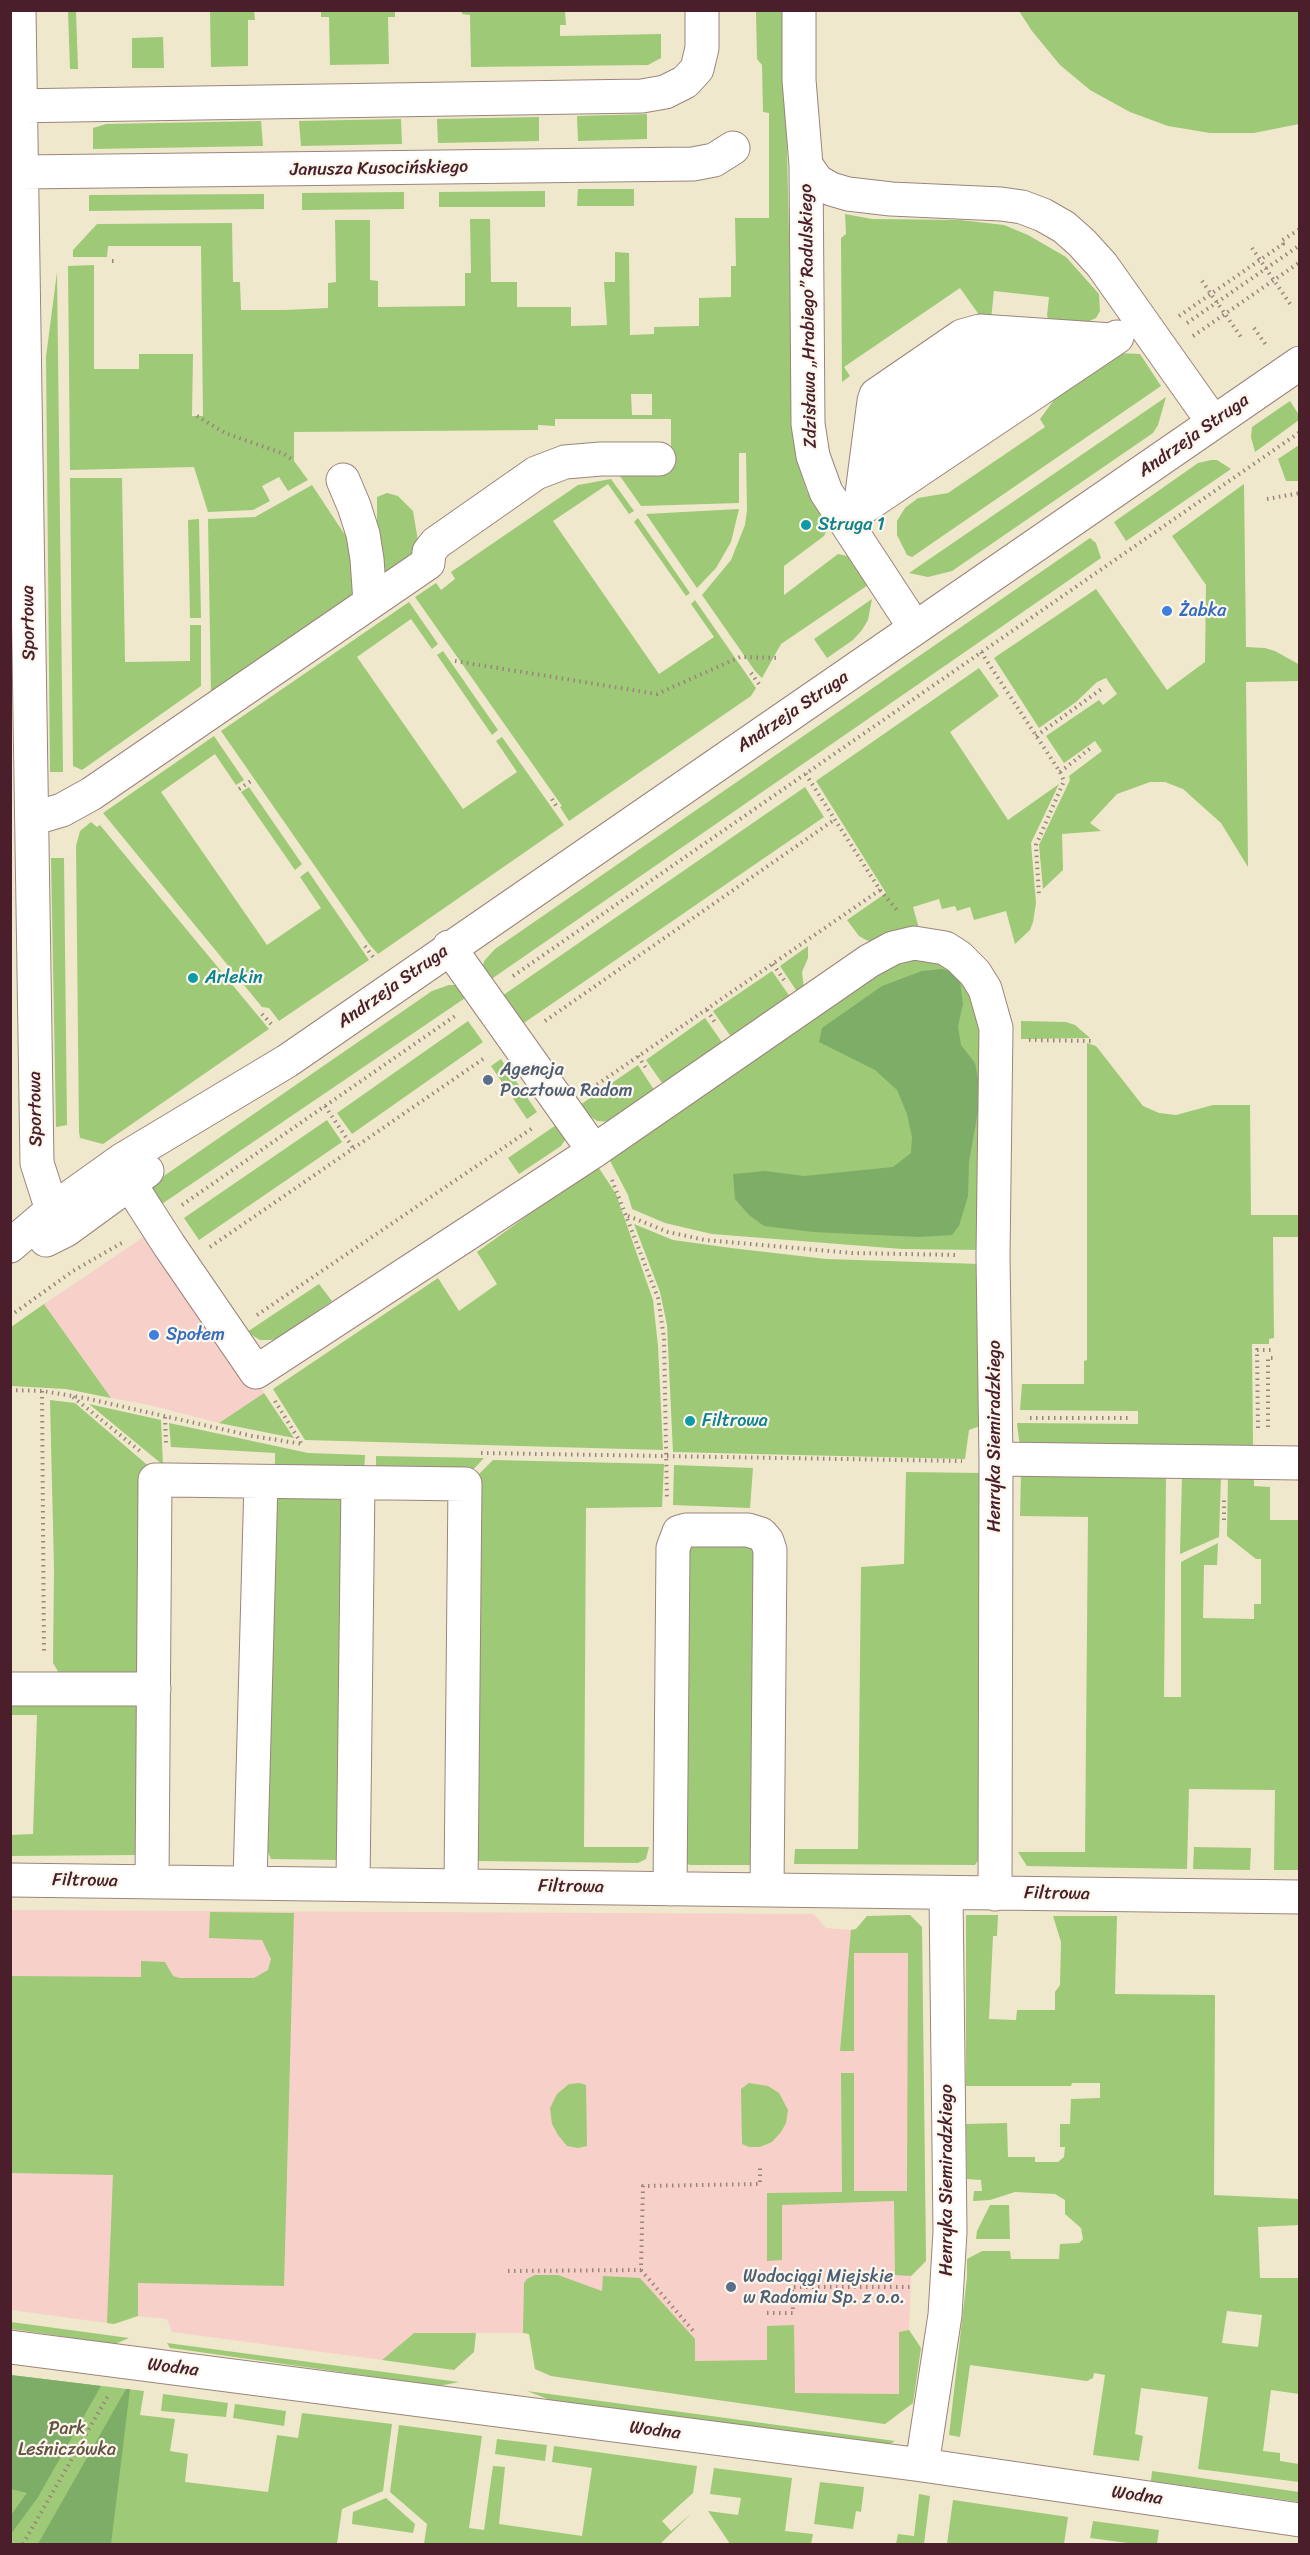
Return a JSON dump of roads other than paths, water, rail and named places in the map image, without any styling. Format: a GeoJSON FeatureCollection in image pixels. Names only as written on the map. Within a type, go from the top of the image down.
{"type":"FeatureCollection","features":[{"type":"Feature","properties":{"kind":"street","name":"Sportowa"},"geometry":{"type":"LineString","coordinates":[[19,10],[16,106],[22,172],[37,1163],[59,1220]]}},
{"type":"Feature","properties":{"kind":"street"},"geometry":{"type":"LineString","coordinates":[[16,106],[642,96],[664,92],[685,82],[697,69],[702,48],[702,10]]}},
{"type":"Feature","properties":{"kind":"street","name":"Zdzisława „Hrabiego” Radulskiego"},"geometry":{"type":"LineString","coordinates":[[799,10],[799,80],[806,165],[810,439],[813,456],[826,492],[852,514],[915,628]]}},
{"type":"Feature","properties":{"kind":"street","name":"Janusza Kusocińskiego"},"geometry":{"type":"LineString","coordinates":[[22,172],[693,164],[714,160],[733,148]]}},
{"type":"Feature","properties":{"kind":"street"},"geometry":{"type":"LineString","coordinates":[[806,165],[817,181],[831,189],[848,194],[1022,207],[1043,215],[1064,227],[1082,243],[1159,335],[1213,423]]}},
{"type":"Feature","properties":{"kind":"street"},"geometry":{"type":"LineString","coordinates":[[852,514],[865,470],[870,432],[1016,334],[1112,340],[1159,335]]}},
{"type":"Feature","properties":{"kind":"street"},"geometry":{"type":"LineString","coordinates":[[865,470],[1066,337]]}},
{"type":"Feature","properties":{"kind":"street"},"geometry":{"type":"LineString","coordinates":[[852,514],[1112,340]]}},
{"type":"Feature","properties":{"kind":"street","name":"Andrzeja Struga"},"geometry":{"type":"LineString","coordinates":[[10,1259],[59,1220],[449,947],[1299,363]]}},
{"type":"Feature","properties":{"kind":"street"},"geometry":{"type":"LineString","coordinates":[[32,819],[62,810],[85,797],[428,563],[429,552],[436,543],[536,473],[565,462],[601,459],[659,459]]}},
{"type":"Feature","properties":{"kind":"street"},"geometry":{"type":"LineString","coordinates":[[343,480],[363,534],[370,602]]}},
{"type":"Feature","properties":{"kind":"street","name":"Henryka Siemiradzkiego"},"geometry":{"type":"LineString","coordinates":[[124,1174],[164,1238],[256,1372],[594,1151],[869,961],[893,948],[914,943],[945,948],[968,966],[980,982],[991,1007],[996,1028],[993,1256],[996,1459],[995,1894]]}},
{"type":"Feature","properties":{"kind":"street"},"geometry":{"type":"LineString","coordinates":[[449,947],[502,1048],[562,1108],[594,1151]]}},
{"type":"Feature","properties":{"kind":"street","name":"Andrzeja Struga"},"geometry":{"type":"LineString","coordinates":[[10,1246],[59,1220]]}},
{"type":"Feature","properties":{"kind":"street"},"geometry":{"type":"LineString","coordinates":[[996,1459],[1264,1449],[1299,1463]]}},
{"type":"Feature","properties":{"kind":"street"},"geometry":{"type":"LineString","coordinates":[[152,1881],[155,1480],[168,1480],[465,1484],[461,1885]]}},
{"type":"Feature","properties":{"kind":"street"},"geometry":{"type":"LineString","coordinates":[[250,1882],[261,1482]]}},
{"type":"Feature","properties":{"kind":"street"},"geometry":{"type":"LineString","coordinates":[[353,1884],[358,1483]]}},
{"type":"Feature","properties":{"kind":"street"},"geometry":{"type":"LineString","coordinates":[[670,1889],[673,1548],[679,1532],[686,1530],[748,1530],[761,1534],[767,1540],[770,1550],[767,1890]]}},
{"type":"Feature","properties":{"kind":"street"},"geometry":{"type":"LineString","coordinates":[[10,1689],[154,1689]]}},
{"type":"Feature","properties":{"kind":"street","name":"Filtrowa"},"geometry":{"type":"LineString","coordinates":[[10,1880],[1287,1897]]}},
{"type":"Feature","properties":{"kind":"street","name":"Henryka Siemiradzkiego"},"geometry":{"type":"LineString","coordinates":[[922,2465],[945,2315],[950,2232],[946,1893]]}},
{"type":"Feature","properties":{"kind":"street","name":"Wodna"},"geometry":{"type":"LineString","coordinates":[[10,2347],[922,2465],[1299,2520]]}},
{"type":"Feature","properties":{"kind":"place","name":"Struga 1"},"geometry":{"type":"Point","coordinates":[806,525]}},
{"type":"Feature","properties":{"kind":"place","name":"Żabka"},"geometry":{"type":"Point","coordinates":[1167,611]}},
{"type":"Feature","properties":{"kind":"place","name":"Arlekin"},"geometry":{"type":"Point","coordinates":[193,978]}},
{"type":"Feature","properties":{"kind":"place","name":"Agencja Pocztowa Radom"},"geometry":{"type":"Point","coordinates":[488,1080]}},
{"type":"Feature","properties":{"kind":"place","name":"Społem"},"geometry":{"type":"Point","coordinates":[154,1335]}},
{"type":"Feature","properties":{"kind":"place","name":"Filtrowa"},"geometry":{"type":"Point","coordinates":[690,1421]}},
{"type":"Feature","properties":{"kind":"place","name":"Wodociągi Miejskie w Radomiu Sp. z o.o."},"geometry":{"type":"Point","coordinates":[731,2287]}},
{"type":"Feature","properties":{"kind":"park label","name":"Park Leśniczówka"},"geometry":{"type":"Point","coordinates":[67,2439]}}]}
